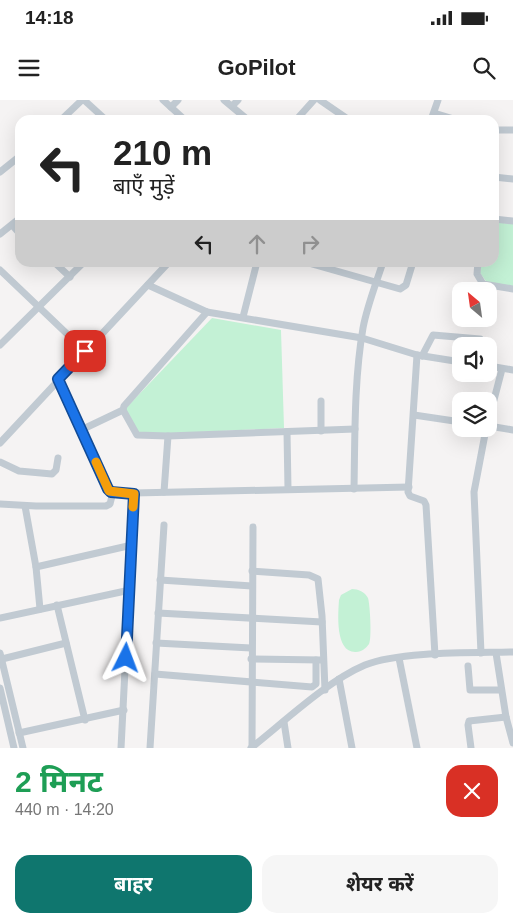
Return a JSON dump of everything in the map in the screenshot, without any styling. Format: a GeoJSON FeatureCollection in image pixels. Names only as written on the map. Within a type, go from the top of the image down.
{"type":"FeatureCollection","features":[{"type":"Feature","properties":{"kind":"street"},"geometry":{"type":"LineString","coordinates":[[66,115],[83,100],[100,115]]}},
{"type":"Feature","properties":{"kind":"street"},"geometry":{"type":"LineString","coordinates":[[164,100],[180,115]]}},
{"type":"Feature","properties":{"kind":"street"},"geometry":{"type":"LineString","coordinates":[[171,107],[178,100]]}},
{"type":"Feature","properties":{"kind":"street"},"geometry":{"type":"LineString","coordinates":[[224,100],[242,115]]}},
{"type":"Feature","properties":{"kind":"street"},"geometry":{"type":"LineString","coordinates":[[232,106],[238,100]]}},
{"type":"Feature","properties":{"kind":"street"},"geometry":{"type":"LineString","coordinates":[[300,115],[314,100]]}},
{"type":"Feature","properties":{"kind":"street"},"geometry":{"type":"LineString","coordinates":[[320,100],[342,115]]}},
{"type":"Feature","properties":{"kind":"street"},"geometry":{"type":"LineString","coordinates":[[434,115],[438,100]]}},
{"type":"Feature","properties":{"kind":"street"},"geometry":{"type":"LineString","coordinates":[[499,130],[513,130]]}},
{"type":"Feature","properties":{"kind":"street"},"geometry":{"type":"LineString","coordinates":[[0,172],[15,160]]}},
{"type":"Feature","properties":{"kind":"street"},"geometry":{"type":"LineString","coordinates":[[499,178],[513,179]]}},
{"type":"Feature","properties":{"kind":"street"},"geometry":{"type":"LineString","coordinates":[[499,220],[513,221]]}},
{"type":"Feature","properties":{"kind":"street"},"geometry":{"type":"LineString","coordinates":[[0,234],[15,222]]}},
{"type":"Feature","properties":{"kind":"street"},"geometry":{"type":"LineString","coordinates":[[12,225],[15,228]]}},
{"type":"Feature","properties":{"kind":"street"},"geometry":{"type":"LineString","coordinates":[[59,267],[70,277]]}},
{"type":"Feature","properties":{"kind":"street"},"geometry":{"type":"LineString","coordinates":[[2,341],[79,267]]}},
{"type":"Feature","properties":{"kind":"street"},"geometry":{"type":"LineString","coordinates":[[0,443],[164,267]]}},
{"type":"Feature","properties":{"kind":"street"},"geometry":{"type":"LineString","coordinates":[[243,317],[256,267]]}},
{"type":"Feature","properties":{"kind":"street"},"geometry":{"type":"LineString","coordinates":[[323,267],[400,289],[404,288],[411,267]]}},
{"type":"Feature","properties":{"kind":"street"},"geometry":{"type":"LineString","coordinates":[[354,489],[355,429],[362,338],[366,316],[382,267]]}},
{"type":"Feature","properties":{"kind":"street"},"geometry":{"type":"LineString","coordinates":[[478,267],[477,274],[483,284],[513,289]]}},
{"type":"Feature","properties":{"kind":"street"},"geometry":{"type":"LineString","coordinates":[[2,275],[40,306],[85,351]]}},
{"type":"Feature","properties":{"kind":"street"},"geometry":{"type":"LineString","coordinates":[[148,285],[207,312],[362,338],[420,355],[452,360]]}},
{"type":"Feature","properties":{"kind":"street"},"geometry":{"type":"LineString","coordinates":[[81,430],[123,410],[124,406],[207,312]]}},
{"type":"Feature","properties":{"kind":"street"},"geometry":{"type":"LineString","coordinates":[[436,655],[426,505],[424,501],[409,496],[409,487],[420,355],[432,335],[456,337]]}},
{"type":"Feature","properties":{"kind":"street"},"geometry":{"type":"LineString","coordinates":[[497,367],[513,370]]}},
{"type":"Feature","properties":{"kind":"street"},"geometry":{"type":"LineString","coordinates":[[496,392],[502,368]]}},
{"type":"Feature","properties":{"kind":"street"},"geometry":{"type":"LineString","coordinates":[[58,379],[108,489],[113,492],[134,494],[409,487]]}},
{"type":"Feature","properties":{"kind":"street"},"geometry":{"type":"LineString","coordinates":[[321,401],[321,431]]}},
{"type":"Feature","properties":{"kind":"street"},"geometry":{"type":"LineString","coordinates":[[123,410],[134,431],[139,436],[355,429]]}},
{"type":"Feature","properties":{"kind":"street"},"geometry":{"type":"LineString","coordinates":[[414,415],[452,421]]}},
{"type":"Feature","properties":{"kind":"street"},"geometry":{"type":"LineString","coordinates":[[0,438],[15,426]]}},
{"type":"Feature","properties":{"kind":"street"},"geometry":{"type":"LineString","coordinates":[[497,428],[513,430]]}},
{"type":"Feature","properties":{"kind":"street"},"geometry":{"type":"LineString","coordinates":[[287,432],[288,489]]}},
{"type":"Feature","properties":{"kind":"street"},"geometry":{"type":"LineString","coordinates":[[164,492],[168,436]]}},
{"type":"Feature","properties":{"kind":"street"},"geometry":{"type":"LineString","coordinates":[[481,653],[474,492],[486,437]]}},
{"type":"Feature","properties":{"kind":"street"},"geometry":{"type":"LineString","coordinates":[[0,462],[19,471],[52,474],[56,470],[58,458]]}},
{"type":"Feature","properties":{"kind":"street"},"geometry":{"type":"LineString","coordinates":[[0,504],[25,506],[108,506],[113,492]]}},
{"type":"Feature","properties":{"kind":"street"},"geometry":{"type":"LineString","coordinates":[[121,748],[134,494]]}},
{"type":"Feature","properties":{"kind":"street"},"geometry":{"type":"LineString","coordinates":[[25,506],[36,567],[40,609]]}},
{"type":"Feature","properties":{"kind":"street"},"geometry":{"type":"LineString","coordinates":[[150,748],[164,525]]}},
{"type":"Feature","properties":{"kind":"street"},"geometry":{"type":"LineString","coordinates":[[252,748],[251,618],[253,527]]}},
{"type":"Feature","properties":{"kind":"street"},"geometry":{"type":"LineString","coordinates":[[36,567],[132,545]]}},
{"type":"Feature","properties":{"kind":"street"},"geometry":{"type":"LineString","coordinates":[[155,674],[312,687],[316,684],[320,660],[322,622],[316,577],[252,571]]}},
{"type":"Feature","properties":{"kind":"street"},"geometry":{"type":"LineString","coordinates":[[160,580],[252,586]]}},
{"type":"Feature","properties":{"kind":"street"},"geometry":{"type":"LineString","coordinates":[[0,618],[130,590]]}},
{"type":"Feature","properties":{"kind":"street"},"geometry":{"type":"LineString","coordinates":[[57,606],[85,720]]}},
{"type":"Feature","properties":{"kind":"street"},"geometry":{"type":"LineString","coordinates":[[158,613],[322,622]]}},
{"type":"Feature","properties":{"kind":"street"},"geometry":{"type":"LineString","coordinates":[[23,748],[1,656],[66,643]]}},
{"type":"Feature","properties":{"kind":"street"},"geometry":{"type":"LineString","coordinates":[[156,643],[251,648]]}},
{"type":"Feature","properties":{"kind":"street"},"geometry":{"type":"LineString","coordinates":[[252,748],[340,679],[366,665],[399,658],[513,652]]}},
{"type":"Feature","properties":{"kind":"street"},"geometry":{"type":"LineString","coordinates":[[496,653],[501,690],[513,743]]}},
{"type":"Feature","properties":{"kind":"street"},"geometry":{"type":"LineString","coordinates":[[251,658],[320,660]]}},
{"type":"Feature","properties":{"kind":"street"},"geometry":{"type":"LineString","coordinates":[[399,658],[417,748]]}},
{"type":"Feature","properties":{"kind":"street"},"geometry":{"type":"LineString","coordinates":[[320,660],[325,690]]}},
{"type":"Feature","properties":{"kind":"street"},"geometry":{"type":"LineString","coordinates":[[468,666],[470,690],[501,690]]}},
{"type":"Feature","properties":{"kind":"street"},"geometry":{"type":"LineString","coordinates":[[340,679],[352,748]]}},
{"type":"Feature","properties":{"kind":"street"},"geometry":{"type":"LineString","coordinates":[[0,688],[14,748]]}},
{"type":"Feature","properties":{"kind":"street"},"geometry":{"type":"LineString","coordinates":[[19,733],[124,710]]}},
{"type":"Feature","properties":{"kind":"street"},"geometry":{"type":"LineString","coordinates":[[471,748],[469,722],[506,716]]}},
{"type":"Feature","properties":{"kind":"street"},"geometry":{"type":"LineString","coordinates":[[284,722],[288,748]]}},
{"type":"Feature","properties":{"kind":"green space"},"geometry":{"type":"Polygon","coordinates":[[[499,223],[513,224],[513,287],[498,285],[498,282],[487,282],[480,273],[481,267],[499,267],[499,223]]]}},
{"type":"Feature","properties":{"kind":"green space"},"geometry":{"type":"Polygon","coordinates":[[[212,318],[281,330],[284,428],[140,435],[125,409],[212,318]]]}},
{"type":"Feature","properties":{"kind":"green space"},"geometry":{"type":"Polygon","coordinates":[[[352,589],[361,591],[367,596],[370,614],[369,644],[364,650],[356,652],[349,651],[344,646],[338,623],[341,595],[352,589]]]}},
{"type":"Feature","properties":{"kind":"slow traffic"},"geometry":{"type":"LineString","coordinates":[[96,462],[109,491],[134,494],[133,507]]}},
{"type":"Feature","properties":{"kind":"route"},"geometry":{"type":"LineString","coordinates":[[85,351],[58,379],[109,491],[134,494],[126,658]]}}]}
